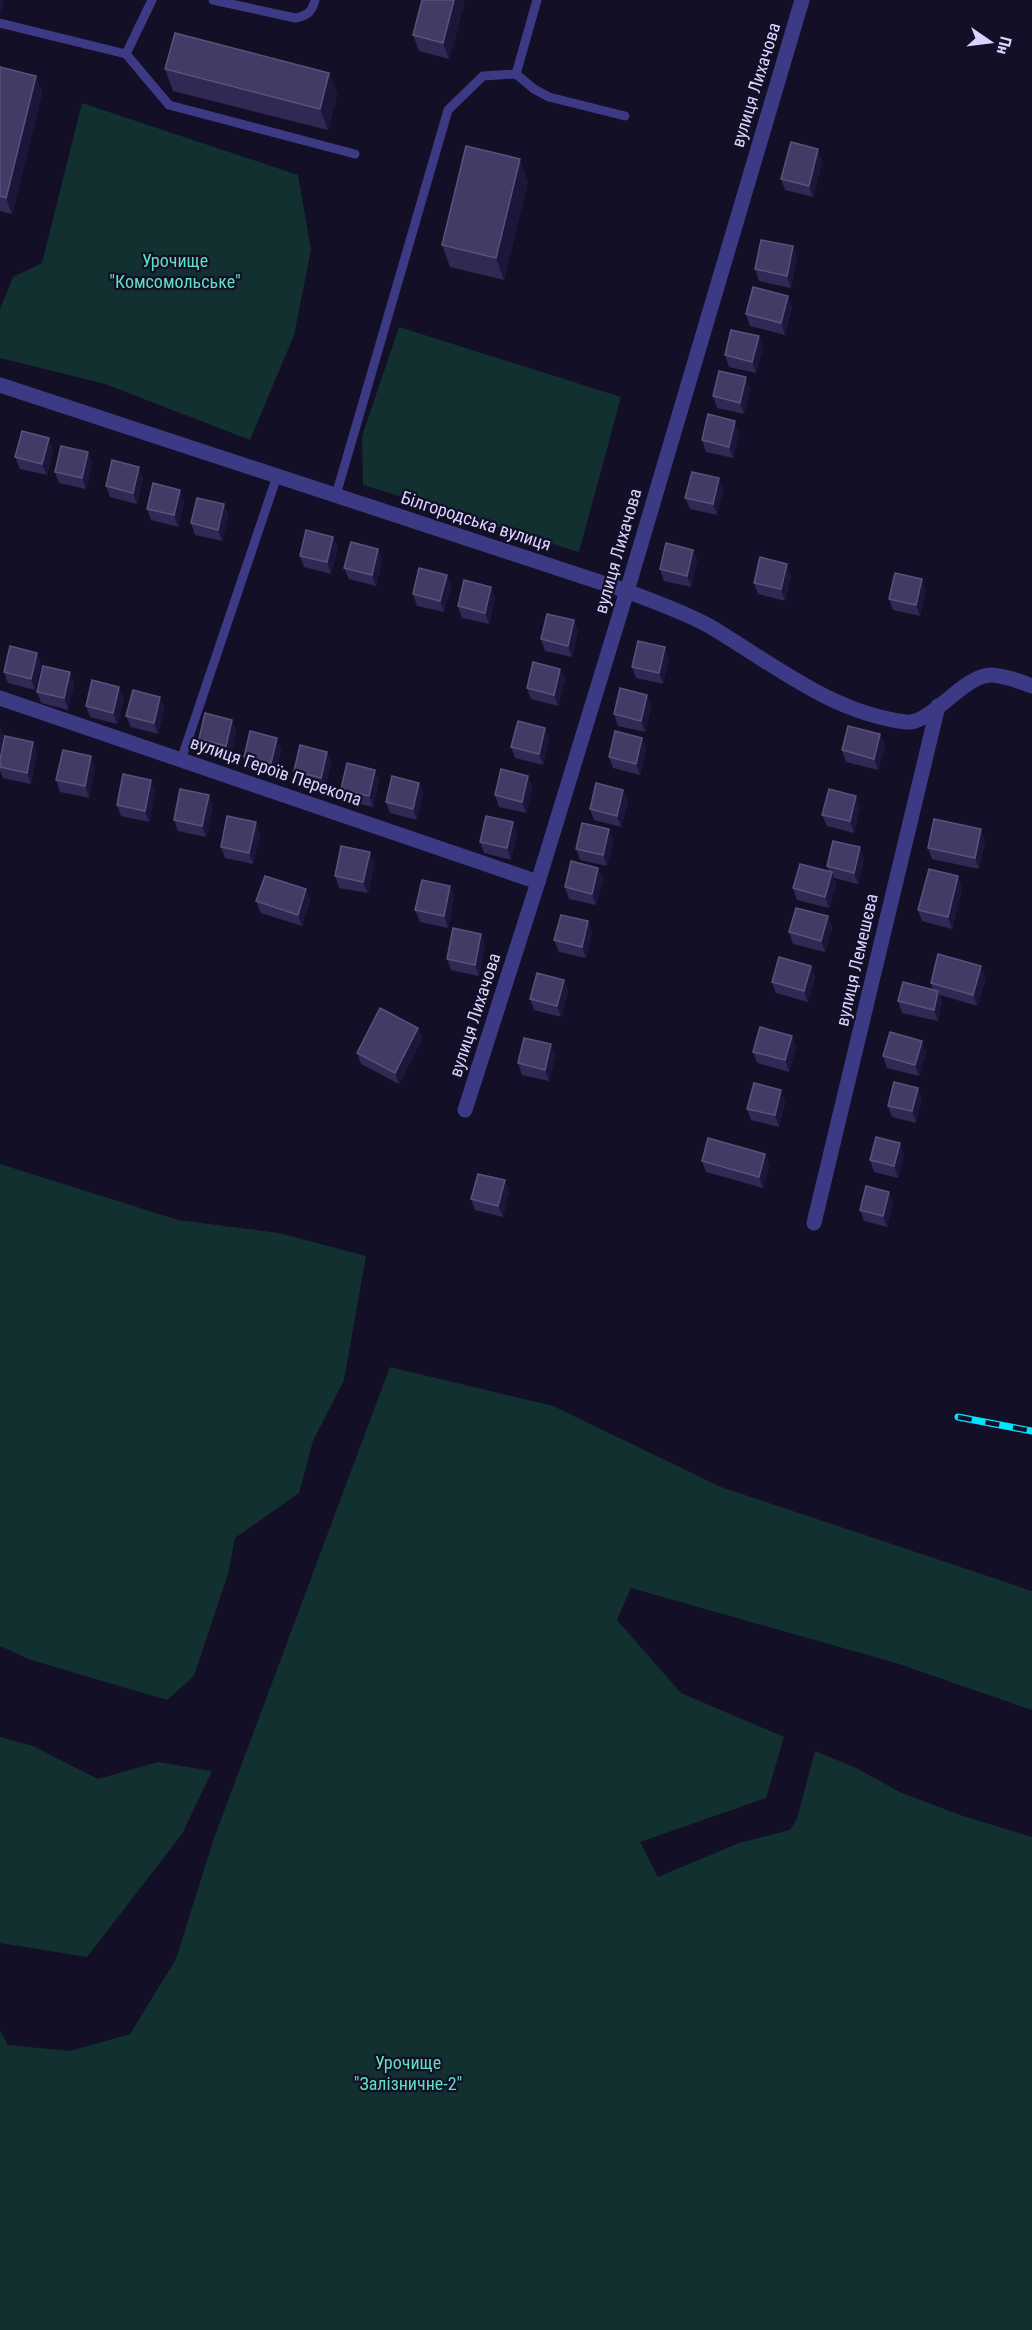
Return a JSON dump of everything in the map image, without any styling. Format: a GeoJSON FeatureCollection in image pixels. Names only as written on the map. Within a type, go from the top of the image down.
{"type":"FeatureCollection","features":[{"type":"Feature","properties":{"kind":"street","name":"вулиця Лихачова"},"geometry":{"type":"LineString","coordinates":[[465,1110],[627,591],[802,0]]}},
{"type":"Feature","properties":{"kind":"street","name":"Білгородська вулиця"},"geometry":{"type":"LineString","coordinates":[[0,384],[627,591],[708,625],[786,676],[838,702],[884,718],[910,722],[938,706]]}},
{"type":"Feature","properties":{"kind":"street"},"geometry":{"type":"LineString","coordinates":[[938,706],[974,680],[991,675],[1032,686]]}},
{"type":"Feature","properties":{"kind":"street","name":"вулиця Героїв Перекопа"},"geometry":{"type":"LineString","coordinates":[[0,698],[538,882]]}},
{"type":"Feature","properties":{"kind":"street","name":"вулиця Лемешєва"},"geometry":{"type":"LineString","coordinates":[[814,1223],[938,706]]}},
{"type":"Feature","properties":{"kind":"lane"},"geometry":{"type":"LineString","coordinates":[[126,54],[152,0]]}},
{"type":"Feature","properties":{"kind":"lane"},"geometry":{"type":"LineString","coordinates":[[213,0],[295,18],[306,16],[313,8],[315,0]]}},
{"type":"Feature","properties":{"kind":"lane"},"geometry":{"type":"LineString","coordinates":[[516,74],[537,0]]}},
{"type":"Feature","properties":{"kind":"lane"},"geometry":{"type":"LineString","coordinates":[[0,23],[126,54],[169,105],[355,154]]}},
{"type":"Feature","properties":{"kind":"lane"},"geometry":{"type":"LineString","coordinates":[[336,495],[448,110],[483,76],[516,74],[534,89],[549,97],[625,116]]}},
{"type":"Feature","properties":{"kind":"lane"},"geometry":{"type":"LineString","coordinates":[[182,760],[277,476]]}},
{"type":"Feature","properties":{"kind":"green space","name":"Урочище \"Комсомольське\""},"geometry":{"type":"Polygon","coordinates":[[[82,103],[298,175],[311,250],[294,335],[250,440],[105,384],[0,358],[0,309],[13,277],[42,263],[82,103]]]}},
{"type":"Feature","properties":{"kind":"green space"},"geometry":{"type":"Polygon","coordinates":[[[399,327],[621,397],[579,552],[363,485],[362,436],[399,327]]]}},
{"type":"Feature","properties":{"kind":"green space"},"geometry":{"type":"Polygon","coordinates":[[[0,1164],[178,1220],[279,1233],[366,1256],[344,1380],[313,1441],[299,1493],[235,1538],[228,1574],[194,1676],[167,1700],[31,1660],[0,1646],[0,1164]]]}},
{"type":"Feature","properties":{"kind":"green space","name":"Урочище \"Залізничне-2\""},"geometry":{"type":"Polygon","coordinates":[[[390,1367],[553,1406],[721,1487],[1032,1591],[1032,1710],[896,1663],[631,1588],[617,1620],[681,1693],[784,1737],[766,1798],[640,1842],[658,1877],[739,1843],[790,1830],[797,1819],[815,1751],[854,1767],[902,1793],[960,1815],[1032,1837],[1032,2330],[0,2330],[0,2030],[8,2045],[70,2051],[130,2034],[176,1959],[214,1838],[390,1367]]]}},
{"type":"Feature","properties":{"kind":"green space"},"geometry":{"type":"Polygon","coordinates":[[[0,1737],[33,1746],[98,1779],[158,1762],[212,1771],[182,1834],[87,1957],[0,1943],[0,1737]]]}},
{"type":"Feature","properties":{"kind":"building"},"geometry":{"type":"Polygon","coordinates":[[[422,0],[454,0],[443,43],[413,35],[422,0]]]}},
{"type":"Feature","properties":{"kind":"building"},"geometry":{"type":"Polygon","coordinates":[[[175,33],[329,73],[320,109],[165,69],[175,33]]]}},
{"type":"Feature","properties":{"kind":"building"},"geometry":{"type":"Polygon","coordinates":[[[0,67],[36,76],[6,198],[0,196],[0,67]]]}},
{"type":"Feature","properties":{"kind":"building"},"geometry":{"type":"Polygon","coordinates":[[[791,142],[818,149],[809,186],[781,179],[791,142]]]}},
{"type":"Feature","properties":{"kind":"building"},"geometry":{"type":"Polygon","coordinates":[[[466,146],[520,159],[496,258],[442,245],[466,146]]]}},
{"type":"Feature","properties":{"kind":"building"},"geometry":{"type":"Polygon","coordinates":[[[761,240],[793,246],[787,276],[755,269],[761,240]]]}},
{"type":"Feature","properties":{"kind":"building"},"geometry":{"type":"Polygon","coordinates":[[[753,287],[788,296],[781,323],[746,314],[753,287]]]}},
{"type":"Feature","properties":{"kind":"building"},"geometry":{"type":"Polygon","coordinates":[[[731,330],[759,336],[752,362],[725,355],[731,330]]]}},
{"type":"Feature","properties":{"kind":"building"},"geometry":{"type":"Polygon","coordinates":[[[719,371],[746,377],[740,403],[713,396],[719,371]]]}},
{"type":"Feature","properties":{"kind":"building"},"geometry":{"type":"Polygon","coordinates":[[[708,414],[735,421],[729,447],[702,440],[708,414]]]}},
{"type":"Feature","properties":{"kind":"building"},"geometry":{"type":"Polygon","coordinates":[[[22,431],[49,438],[42,464],[15,457],[22,431]]]}},
{"type":"Feature","properties":{"kind":"building"},"geometry":{"type":"Polygon","coordinates":[[[61,446],[88,452],[82,478],[55,472],[61,446]]]}},
{"type":"Feature","properties":{"kind":"building"},"geometry":{"type":"Polygon","coordinates":[[[112,460],[139,467],[133,493],[106,486],[112,460]]]}},
{"type":"Feature","properties":{"kind":"building"},"geometry":{"type":"Polygon","coordinates":[[[692,472],[719,478],[713,504],[685,498],[692,472]]]}},
{"type":"Feature","properties":{"kind":"building"},"geometry":{"type":"Polygon","coordinates":[[[153,483],[180,490],[174,515],[147,509],[153,483]]]}},
{"type":"Feature","properties":{"kind":"building"},"geometry":{"type":"Polygon","coordinates":[[[197,498],[224,504],[218,530],[191,523],[197,498]]]}},
{"type":"Feature","properties":{"kind":"building"},"geometry":{"type":"Polygon","coordinates":[[[306,530],[333,537],[327,562],[300,556],[306,530]]]}},
{"type":"Feature","properties":{"kind":"building"},"geometry":{"type":"Polygon","coordinates":[[[351,542],[378,549],[372,575],[344,568],[351,542]]]}},
{"type":"Feature","properties":{"kind":"building"},"geometry":{"type":"Polygon","coordinates":[[[666,543],[693,550],[687,576],[660,569],[666,543]]]}},
{"type":"Feature","properties":{"kind":"building"},"geometry":{"type":"Polygon","coordinates":[[[760,557],[787,564],[781,589],[754,583],[760,557]]]}},
{"type":"Feature","properties":{"kind":"building"},"geometry":{"type":"Polygon","coordinates":[[[419,568],[447,575],[440,601],[413,594],[419,568]]]}},
{"type":"Feature","properties":{"kind":"building"},"geometry":{"type":"Polygon","coordinates":[[[895,573],[922,579],[916,605],[889,599],[895,573]]]}},
{"type":"Feature","properties":{"kind":"building"},"geometry":{"type":"Polygon","coordinates":[[[464,580],[491,587],[485,613],[458,606],[464,580]]]}},
{"type":"Feature","properties":{"kind":"building"},"geometry":{"type":"Polygon","coordinates":[[[547,614],[574,620],[568,646],[541,639],[547,614]]]}},
{"type":"Feature","properties":{"kind":"building"},"geometry":{"type":"Polygon","coordinates":[[[638,641],[665,647],[659,673],[632,667],[638,641]]]}},
{"type":"Feature","properties":{"kind":"building"},"geometry":{"type":"Polygon","coordinates":[[[10,646],[37,653],[31,679],[4,672],[10,646]]]}},
{"type":"Feature","properties":{"kind":"building"},"geometry":{"type":"Polygon","coordinates":[[[533,662],[560,669],[554,695],[527,688],[533,662]]]}},
{"type":"Feature","properties":{"kind":"building"},"geometry":{"type":"Polygon","coordinates":[[[43,666],[70,672],[64,698],[37,692],[43,666]]]}},
{"type":"Feature","properties":{"kind":"building"},"geometry":{"type":"Polygon","coordinates":[[[92,680],[119,687],[113,713],[86,706],[92,680]]]}},
{"type":"Feature","properties":{"kind":"building"},"geometry":{"type":"Polygon","coordinates":[[[620,688],[647,695],[641,721],[614,714],[620,688]]]}},
{"type":"Feature","properties":{"kind":"building"},"geometry":{"type":"Polygon","coordinates":[[[133,690],[160,697],[154,723],[126,716],[133,690]]]}},
{"type":"Feature","properties":{"kind":"building"},"geometry":{"type":"Polygon","coordinates":[[[205,713],[232,720],[226,746],[199,739],[205,713]]]}},
{"type":"Feature","properties":{"kind":"building"},"geometry":{"type":"Polygon","coordinates":[[[518,721],[545,728],[539,754],[511,747],[518,721]]]}},
{"type":"Feature","properties":{"kind":"building"},"geometry":{"type":"Polygon","coordinates":[[[848,726],[880,734],[874,759],[842,750],[848,726]]]}},
{"type":"Feature","properties":{"kind":"building"},"geometry":{"type":"Polygon","coordinates":[[[250,731],[277,738],[271,763],[244,757],[250,731]]]}},
{"type":"Feature","properties":{"kind":"building"},"geometry":{"type":"Polygon","coordinates":[[[615,731],[642,738],[636,764],[609,757],[615,731]]]}},
{"type":"Feature","properties":{"kind":"building"},"geometry":{"type":"Polygon","coordinates":[[[5,736],[33,742],[27,773],[0,767],[5,736]]]}},
{"type":"Feature","properties":{"kind":"building"},"geometry":{"type":"Polygon","coordinates":[[[300,745],[327,752],[321,778],[294,771],[300,745]]]}},
{"type":"Feature","properties":{"kind":"building"},"geometry":{"type":"Polygon","coordinates":[[[63,750],[91,756],[85,786],[56,780],[63,750]]]}},
{"type":"Feature","properties":{"kind":"building"},"geometry":{"type":"Polygon","coordinates":[[[347,763],[375,770],[369,796],[341,789],[347,763]]]}},
{"type":"Feature","properties":{"kind":"building"},"geometry":{"type":"Polygon","coordinates":[[[501,769],[528,776],[522,802],[495,795],[501,769]]]}},
{"type":"Feature","properties":{"kind":"building"},"geometry":{"type":"Polygon","coordinates":[[[123,774],[151,780],[145,811],[117,805],[123,774]]]}},
{"type":"Feature","properties":{"kind":"building"},"geometry":{"type":"Polygon","coordinates":[[[392,776],[419,783],[413,809],[386,802],[392,776]]]}},
{"type":"Feature","properties":{"kind":"building"},"geometry":{"type":"Polygon","coordinates":[[[596,783],[623,790],[617,816],[590,809],[596,783]]]}},
{"type":"Feature","properties":{"kind":"building"},"geometry":{"type":"Polygon","coordinates":[[[180,789],[209,795],[202,826],[174,820],[180,789]]]}},
{"type":"Feature","properties":{"kind":"building"},"geometry":{"type":"Polygon","coordinates":[[[829,789],[856,796],[850,821],[822,815],[829,789]]]}},
{"type":"Feature","properties":{"kind":"building"},"geometry":{"type":"Polygon","coordinates":[[[227,816],[256,822],[249,853],[221,847],[227,816]]]}},
{"type":"Feature","properties":{"kind":"building"},"geometry":{"type":"Polygon","coordinates":[[[486,816],[513,822],[507,848],[480,842],[486,816]]]}},
{"type":"Feature","properties":{"kind":"building"},"geometry":{"type":"Polygon","coordinates":[[[934,819],[981,829],[975,858],[928,848],[934,819]]]}},
{"type":"Feature","properties":{"kind":"building"},"geometry":{"type":"Polygon","coordinates":[[[582,823],[609,829],[603,855],[576,849],[582,823]]]}},
{"type":"Feature","properties":{"kind":"building"},"geometry":{"type":"Polygon","coordinates":[[[833,841],[860,847],[854,873],[827,866],[833,841]]]}},
{"type":"Feature","properties":{"kind":"building"},"geometry":{"type":"Polygon","coordinates":[[[341,846],[370,852],[363,882],[335,876],[341,846]]]}},
{"type":"Feature","properties":{"kind":"building"},"geometry":{"type":"Polygon","coordinates":[[[571,861],[598,868],[592,894],[565,887],[571,861]]]}},
{"type":"Feature","properties":{"kind":"building"},"geometry":{"type":"Polygon","coordinates":[[[800,864],[832,872],[825,897],[793,888],[800,864]]]}},
{"type":"Feature","properties":{"kind":"building"},"geometry":{"type":"Polygon","coordinates":[[[929,869],[958,876],[948,917],[918,910],[929,869]]]}},
{"type":"Feature","properties":{"kind":"building"},"geometry":{"type":"Polygon","coordinates":[[[265,876],[306,889],[298,915],[256,901],[265,876]]]}},
{"type":"Feature","properties":{"kind":"building"},"geometry":{"type":"Polygon","coordinates":[[[422,880],[450,886],[444,916],[415,910],[422,880]]]}},
{"type":"Feature","properties":{"kind":"building"},"geometry":{"type":"Polygon","coordinates":[[[796,908],[828,916],[821,941],[789,932],[796,908]]]}},
{"type":"Feature","properties":{"kind":"building"},"geometry":{"type":"Polygon","coordinates":[[[561,915],[588,921],[582,947],[554,940],[561,915]]]}},
{"type":"Feature","properties":{"kind":"building"},"geometry":{"type":"Polygon","coordinates":[[[453,928],[481,934],[475,965],[447,959],[453,928]]]}},
{"type":"Feature","properties":{"kind":"building"},"geometry":{"type":"Polygon","coordinates":[[[938,954],[981,966],[973,995],[931,983],[938,954]]]}},
{"type":"Feature","properties":{"kind":"building"},"geometry":{"type":"Polygon","coordinates":[[[779,957],[811,966],[804,991],[772,982],[779,957]]]}},
{"type":"Feature","properties":{"kind":"building"},"geometry":{"type":"Polygon","coordinates":[[[537,973],[564,980],[557,1006],[530,999],[537,973]]]}},
{"type":"Feature","properties":{"kind":"building"},"geometry":{"type":"Polygon","coordinates":[[[903,982],[938,991],[934,1010],[898,1001],[903,982]]]}},
{"type":"Feature","properties":{"kind":"building"},"geometry":{"type":"Polygon","coordinates":[[[380,1008],[418,1028],[395,1073],[357,1053],[380,1008]]]}},
{"type":"Feature","properties":{"kind":"building"},"geometry":{"type":"Polygon","coordinates":[[[760,1027],[792,1036],[785,1060],[753,1052],[760,1027]]]}},
{"type":"Feature","properties":{"kind":"building"},"geometry":{"type":"Polygon","coordinates":[[[890,1032],[922,1041],[915,1065],[883,1056],[890,1032]]]}},
{"type":"Feature","properties":{"kind":"building"},"geometry":{"type":"Polygon","coordinates":[[[524,1038],[551,1044],[545,1070],[518,1063],[524,1038]]]}},
{"type":"Feature","properties":{"kind":"building"},"geometry":{"type":"Polygon","coordinates":[[[894,1082],[918,1088],[912,1111],[888,1106],[894,1082]]]}},
{"type":"Feature","properties":{"kind":"building"},"geometry":{"type":"Polygon","coordinates":[[[754,1083],[781,1090],[775,1115],[747,1109],[754,1083]]]}},
{"type":"Feature","properties":{"kind":"building"},"geometry":{"type":"Polygon","coordinates":[[[876,1137],[900,1143],[894,1166],[870,1160],[876,1137]]]}},
{"type":"Feature","properties":{"kind":"building"},"geometry":{"type":"Polygon","coordinates":[[[708,1138],[765,1154],[759,1177],[702,1161],[708,1138]]]}},
{"type":"Feature","properties":{"kind":"building"},"geometry":{"type":"Polygon","coordinates":[[[478,1174],[505,1180],[498,1206],[471,1199],[478,1174]]]}},
{"type":"Feature","properties":{"kind":"building"},"geometry":{"type":"Polygon","coordinates":[[[866,1186],[889,1192],[883,1216],[860,1210],[866,1186]]]}},
{"type":"Feature","properties":{"kind":"railway"},"geometry":{"type":"LineString","coordinates":[[958,1417],[1032,1431]]}}]}
